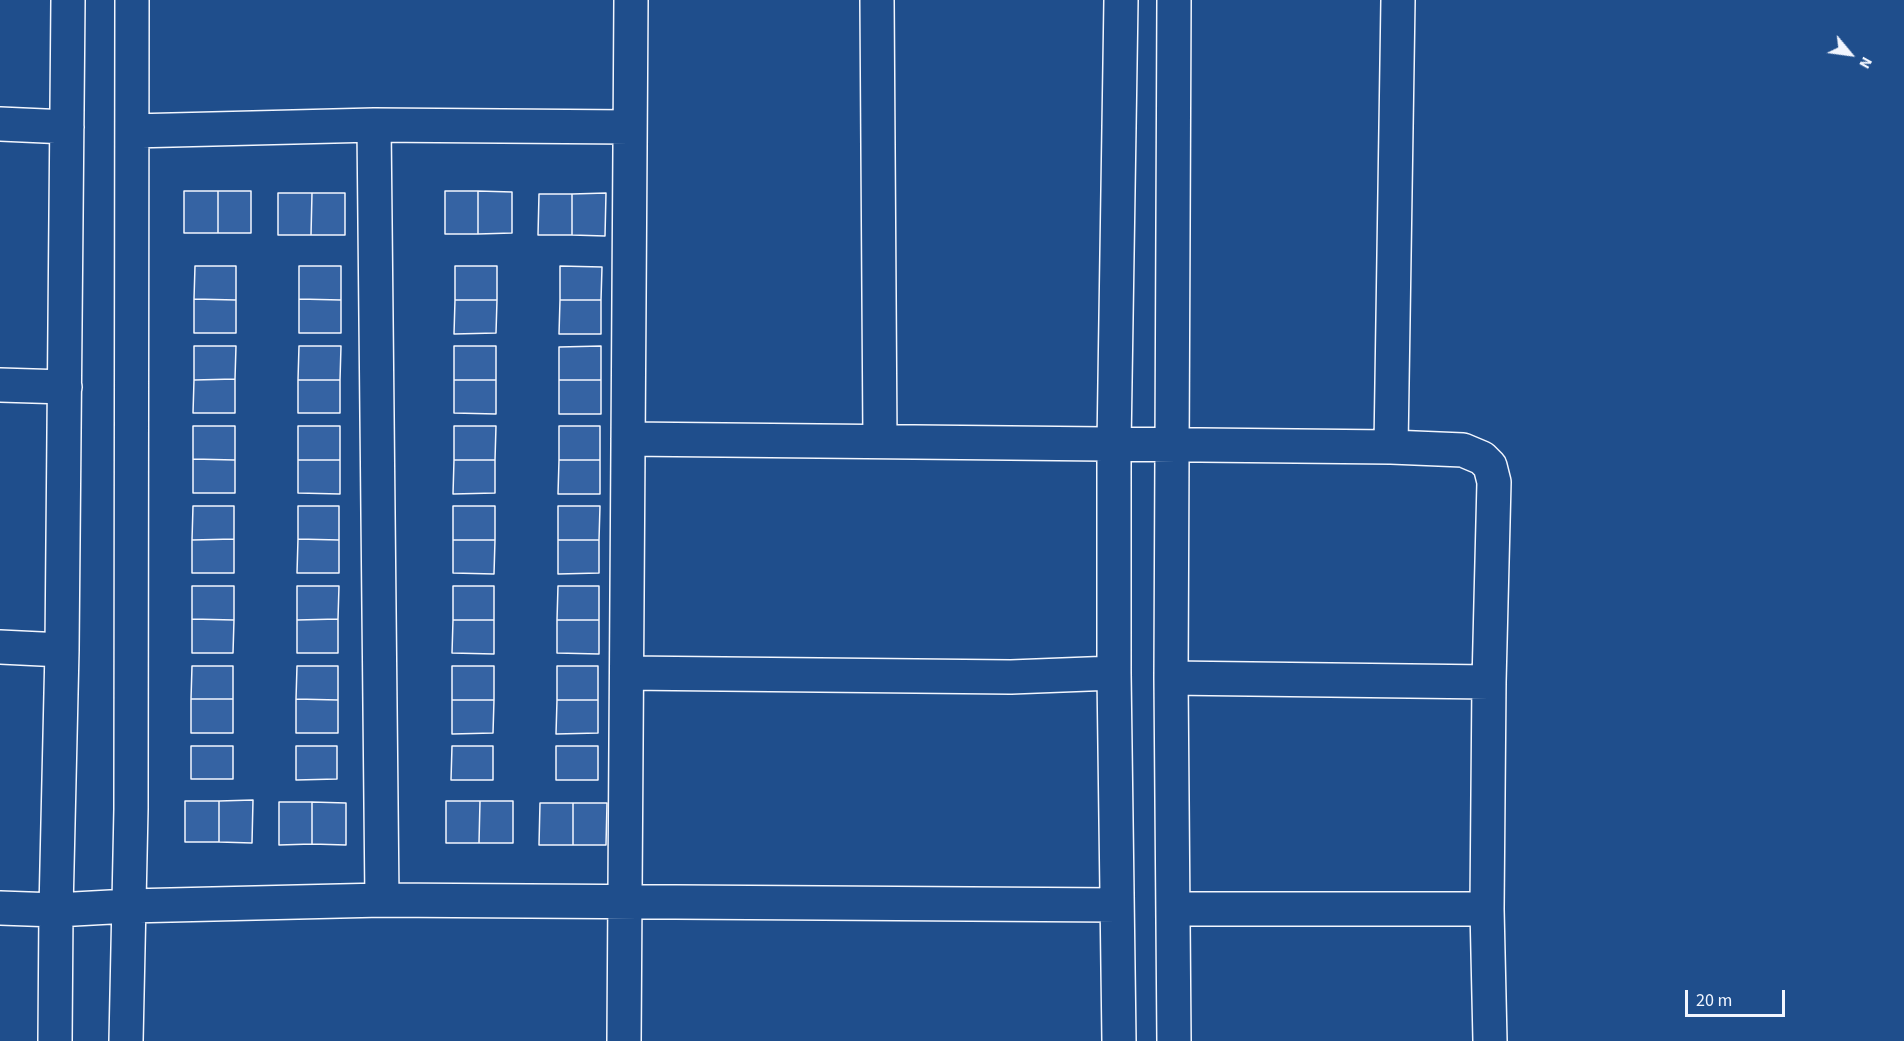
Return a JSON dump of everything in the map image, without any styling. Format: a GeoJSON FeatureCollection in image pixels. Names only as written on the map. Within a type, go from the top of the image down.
{"type":"FeatureCollection","features":[{"type":"Feature","properties":{"kind":"street"},"geometry":{"type":"LineString","coordinates":[[55,1041],[62,650],[68,0]]}},
{"type":"Feature","properties":{"kind":"street"},"geometry":{"type":"LineString","coordinates":[[126,1041],[131,797],[132,0]]}},
{"type":"Feature","properties":{"kind":"street"},"geometry":{"type":"LineString","coordinates":[[624,1041],[631,0]]}},
{"type":"Feature","properties":{"kind":"street"},"geometry":{"type":"LineString","coordinates":[[877,0],[880,441]]}},
{"type":"Feature","properties":{"kind":"street"},"geometry":{"type":"LineString","coordinates":[[1119,1041],[1114,672],[1114,445],[1121,0]]}},
{"type":"Feature","properties":{"kind":"street"},"geometry":{"type":"LineString","coordinates":[[1174,0],[1172,445],[1174,1041]]}},
{"type":"Feature","properties":{"kind":"street"},"geometry":{"type":"LineString","coordinates":[[1391,447],[1398,0]]}},
{"type":"Feature","properties":{"kind":"street"},"geometry":{"type":"LineString","coordinates":[[0,124],[68,127]]}},
{"type":"Feature","properties":{"kind":"street"},"geometry":{"type":"LineString","coordinates":[[132,131],[374,125],[630,127]]}},
{"type":"Feature","properties":{"kind":"street"},"geometry":{"type":"LineString","coordinates":[[374,125],[382,900]]}},
{"type":"Feature","properties":{"kind":"street"},"geometry":{"type":"LineString","coordinates":[[0,385],[65,387]]}},
{"type":"Feature","properties":{"kind":"street"},"geometry":{"type":"LineString","coordinates":[[628,439],[1391,447],[1463,450],[1482,458],[1490,466],[1494,482],[1486,909],[1490,1041]]}},
{"type":"Feature","properties":{"kind":"street"},"geometry":{"type":"LineString","coordinates":[[0,647],[62,650]]}},
{"type":"Feature","properties":{"kind":"street"},"geometry":{"type":"LineString","coordinates":[[627,672],[1000,676],[1114,672]]}},
{"type":"Feature","properties":{"kind":"street"},"geometry":{"type":"LineString","coordinates":[[1172,678],[1489,682]]}},
{"type":"Feature","properties":{"kind":"street"},"geometry":{"type":"LineString","coordinates":[[0,908],[56,910],[382,900],[1117,905]]}},
{"type":"Feature","properties":{"kind":"street"},"geometry":{"type":"LineString","coordinates":[[1173,909],[1486,909]]}},
{"type":"Feature","properties":{"kind":"building"},"geometry":{"type":"Polygon","coordinates":[[[184,191],[218,191],[218,233],[184,233],[184,191]]]}},
{"type":"Feature","properties":{"kind":"building"},"geometry":{"type":"Polygon","coordinates":[[[218,191],[251,191],[251,233],[218,233],[218,191]]]}},
{"type":"Feature","properties":{"kind":"building"},"geometry":{"type":"Polygon","coordinates":[[[445,191],[478,191],[478,234],[445,234],[445,191]]]}},
{"type":"Feature","properties":{"kind":"building"},"geometry":{"type":"Polygon","coordinates":[[[478,191],[512,192],[512,233],[478,234],[478,191]]]}},
{"type":"Feature","properties":{"kind":"building"},"geometry":{"type":"Polygon","coordinates":[[[278,193],[312,193],[311,235],[278,235],[278,193]]]}},
{"type":"Feature","properties":{"kind":"building"},"geometry":{"type":"Polygon","coordinates":[[[312,193],[345,193],[345,235],[311,235],[312,193]]]}},
{"type":"Feature","properties":{"kind":"building"},"geometry":{"type":"Polygon","coordinates":[[[606,193],[605,236],[572,235],[572,194],[606,193]]]}},
{"type":"Feature","properties":{"kind":"building"},"geometry":{"type":"Polygon","coordinates":[[[539,194],[572,194],[572,235],[538,235],[539,194]]]}},
{"type":"Feature","properties":{"kind":"building"},"geometry":{"type":"Polygon","coordinates":[[[195,266],[236,266],[236,300],[194,299],[195,266]]]}},
{"type":"Feature","properties":{"kind":"building"},"geometry":{"type":"Polygon","coordinates":[[[299,266],[341,266],[341,300],[299,299],[299,266]]]}},
{"type":"Feature","properties":{"kind":"building"},"geometry":{"type":"Polygon","coordinates":[[[455,266],[497,266],[497,300],[455,300],[455,266]]]}},
{"type":"Feature","properties":{"kind":"building"},"geometry":{"type":"Polygon","coordinates":[[[560,266],[602,267],[601,300],[560,300],[560,266]]]}},
{"type":"Feature","properties":{"kind":"building"},"geometry":{"type":"Polygon","coordinates":[[[194,299],[236,300],[236,333],[194,333],[194,299]]]}},
{"type":"Feature","properties":{"kind":"building"},"geometry":{"type":"Polygon","coordinates":[[[299,299],[341,300],[341,333],[299,333],[299,299]]]}},
{"type":"Feature","properties":{"kind":"building"},"geometry":{"type":"Polygon","coordinates":[[[455,300],[497,300],[496,333],[454,334],[455,300]]]}},
{"type":"Feature","properties":{"kind":"building"},"geometry":{"type":"Polygon","coordinates":[[[560,300],[601,300],[601,334],[559,334],[560,300]]]}},
{"type":"Feature","properties":{"kind":"building"},"geometry":{"type":"Polygon","coordinates":[[[194,346],[236,346],[235,379],[194,380],[194,346]]]}},
{"type":"Feature","properties":{"kind":"building"},"geometry":{"type":"Polygon","coordinates":[[[299,346],[341,346],[340,380],[298,380],[299,346]]]}},
{"type":"Feature","properties":{"kind":"building"},"geometry":{"type":"Polygon","coordinates":[[[454,346],[496,346],[496,380],[454,380],[454,346]]]}},
{"type":"Feature","properties":{"kind":"building"},"geometry":{"type":"Polygon","coordinates":[[[601,346],[601,380],[559,380],[559,347],[601,346]]]}},
{"type":"Feature","properties":{"kind":"building"},"geometry":{"type":"Polygon","coordinates":[[[235,379],[235,413],[193,413],[194,380],[235,379]]]}},
{"type":"Feature","properties":{"kind":"building"},"geometry":{"type":"Polygon","coordinates":[[[298,380],[340,380],[340,413],[298,413],[298,380]]]}},
{"type":"Feature","properties":{"kind":"building"},"geometry":{"type":"Polygon","coordinates":[[[454,380],[496,380],[496,414],[454,413],[454,380]]]}},
{"type":"Feature","properties":{"kind":"building"},"geometry":{"type":"Polygon","coordinates":[[[559,380],[601,380],[601,414],[559,414],[559,380]]]}},
{"type":"Feature","properties":{"kind":"building"},"geometry":{"type":"Polygon","coordinates":[[[193,426],[235,426],[235,460],[193,459],[193,426]]]}},
{"type":"Feature","properties":{"kind":"building"},"geometry":{"type":"Polygon","coordinates":[[[298,426],[340,426],[340,460],[298,460],[298,426]]]}},
{"type":"Feature","properties":{"kind":"building"},"geometry":{"type":"Polygon","coordinates":[[[454,426],[496,426],[495,460],[454,460],[454,426]]]}},
{"type":"Feature","properties":{"kind":"building"},"geometry":{"type":"Polygon","coordinates":[[[559,426],[600,426],[600,460],[559,460],[559,426]]]}},
{"type":"Feature","properties":{"kind":"building"},"geometry":{"type":"Polygon","coordinates":[[[193,459],[235,460],[235,493],[193,493],[193,459]]]}},
{"type":"Feature","properties":{"kind":"building"},"geometry":{"type":"Polygon","coordinates":[[[298,460],[340,460],[340,494],[298,493],[298,460]]]}},
{"type":"Feature","properties":{"kind":"building"},"geometry":{"type":"Polygon","coordinates":[[[454,460],[495,460],[495,493],[453,494],[454,460]]]}},
{"type":"Feature","properties":{"kind":"building"},"geometry":{"type":"Polygon","coordinates":[[[559,460],[600,460],[600,494],[558,494],[559,460]]]}},
{"type":"Feature","properties":{"kind":"building"},"geometry":{"type":"Polygon","coordinates":[[[193,506],[234,506],[234,539],[192,540],[193,506]]]}},
{"type":"Feature","properties":{"kind":"building"},"geometry":{"type":"Polygon","coordinates":[[[298,506],[339,506],[339,540],[298,539],[298,506]]]}},
{"type":"Feature","properties":{"kind":"building"},"geometry":{"type":"Polygon","coordinates":[[[453,506],[495,506],[495,540],[453,540],[453,506]]]}},
{"type":"Feature","properties":{"kind":"building"},"geometry":{"type":"Polygon","coordinates":[[[558,506],[600,506],[599,540],[558,540],[558,506]]]}},
{"type":"Feature","properties":{"kind":"building"},"geometry":{"type":"Polygon","coordinates":[[[234,539],[234,573],[192,573],[192,540],[234,539]]]}},
{"type":"Feature","properties":{"kind":"building"},"geometry":{"type":"Polygon","coordinates":[[[298,539],[339,540],[339,573],[297,573],[298,539]]]}},
{"type":"Feature","properties":{"kind":"building"},"geometry":{"type":"Polygon","coordinates":[[[453,540],[495,540],[494,574],[453,573],[453,540]]]}},
{"type":"Feature","properties":{"kind":"building"},"geometry":{"type":"Polygon","coordinates":[[[558,540],[599,540],[599,573],[558,574],[558,540]]]}},
{"type":"Feature","properties":{"kind":"building"},"geometry":{"type":"Polygon","coordinates":[[[192,586],[234,586],[234,620],[192,619],[192,586]]]}},
{"type":"Feature","properties":{"kind":"building"},"geometry":{"type":"Polygon","coordinates":[[[297,586],[339,586],[338,619],[297,620],[297,586]]]}},
{"type":"Feature","properties":{"kind":"building"},"geometry":{"type":"Polygon","coordinates":[[[453,586],[494,586],[494,620],[453,620],[453,586]]]}},
{"type":"Feature","properties":{"kind":"building"},"geometry":{"type":"Polygon","coordinates":[[[558,586],[599,586],[599,620],[557,620],[558,586]]]}},
{"type":"Feature","properties":{"kind":"building"},"geometry":{"type":"Polygon","coordinates":[[[192,619],[234,620],[233,653],[192,653],[192,619]]]}},
{"type":"Feature","properties":{"kind":"building"},"geometry":{"type":"Polygon","coordinates":[[[338,619],[338,653],[297,653],[297,620],[338,619]]]}},
{"type":"Feature","properties":{"kind":"building"},"geometry":{"type":"Polygon","coordinates":[[[453,620],[494,620],[494,654],[452,653],[453,620]]]}},
{"type":"Feature","properties":{"kind":"building"},"geometry":{"type":"Polygon","coordinates":[[[557,620],[599,620],[599,654],[557,653],[557,620]]]}},
{"type":"Feature","properties":{"kind":"building"},"geometry":{"type":"Polygon","coordinates":[[[192,666],[233,666],[233,699],[191,699],[192,666]]]}},
{"type":"Feature","properties":{"kind":"building"},"geometry":{"type":"Polygon","coordinates":[[[297,666],[338,666],[338,700],[296,699],[297,666]]]}},
{"type":"Feature","properties":{"kind":"building"},"geometry":{"type":"Polygon","coordinates":[[[452,666],[494,666],[494,700],[452,700],[452,666]]]}},
{"type":"Feature","properties":{"kind":"building"},"geometry":{"type":"Polygon","coordinates":[[[557,666],[598,666],[598,700],[557,700],[557,666]]]}},
{"type":"Feature","properties":{"kind":"building"},"geometry":{"type":"Polygon","coordinates":[[[191,699],[233,699],[233,733],[191,733],[191,699]]]}},
{"type":"Feature","properties":{"kind":"building"},"geometry":{"type":"Polygon","coordinates":[[[296,699],[338,700],[338,733],[296,733],[296,699]]]}},
{"type":"Feature","properties":{"kind":"building"},"geometry":{"type":"Polygon","coordinates":[[[452,700],[494,700],[493,733],[452,734],[452,700]]]}},
{"type":"Feature","properties":{"kind":"building"},"geometry":{"type":"Polygon","coordinates":[[[557,700],[598,700],[598,733],[556,734],[557,700]]]}},
{"type":"Feature","properties":{"kind":"building"},"geometry":{"type":"Polygon","coordinates":[[[191,746],[233,746],[233,779],[191,779],[191,746]]]}},
{"type":"Feature","properties":{"kind":"building"},"geometry":{"type":"Polygon","coordinates":[[[296,746],[337,746],[337,779],[296,780],[296,746]]]}},
{"type":"Feature","properties":{"kind":"building"},"geometry":{"type":"Polygon","coordinates":[[[452,746],[493,746],[493,780],[451,780],[452,746]]]}},
{"type":"Feature","properties":{"kind":"building"},"geometry":{"type":"Polygon","coordinates":[[[556,746],[598,746],[598,780],[556,780],[556,746]]]}},
{"type":"Feature","properties":{"kind":"building"},"geometry":{"type":"Polygon","coordinates":[[[253,800],[252,843],[219,842],[219,801],[253,800]]]}},
{"type":"Feature","properties":{"kind":"building"},"geometry":{"type":"Polygon","coordinates":[[[185,801],[219,801],[219,842],[185,842],[185,801]]]}},
{"type":"Feature","properties":{"kind":"building"},"geometry":{"type":"Polygon","coordinates":[[[446,801],[480,801],[479,843],[446,843],[446,801]]]}},
{"type":"Feature","properties":{"kind":"building"},"geometry":{"type":"Polygon","coordinates":[[[480,801],[513,801],[513,843],[479,843],[480,801]]]}},
{"type":"Feature","properties":{"kind":"building"},"geometry":{"type":"Polygon","coordinates":[[[279,802],[312,802],[312,844],[279,845],[279,802]]]}},
{"type":"Feature","properties":{"kind":"building"},"geometry":{"type":"Polygon","coordinates":[[[312,802],[346,803],[346,845],[312,844],[312,802]]]}},
{"type":"Feature","properties":{"kind":"building"},"geometry":{"type":"Polygon","coordinates":[[[540,803],[573,803],[573,845],[539,845],[540,803]]]}},
{"type":"Feature","properties":{"kind":"building"},"geometry":{"type":"Polygon","coordinates":[[[573,803],[607,803],[606,845],[573,845],[573,803]]]}}]}
